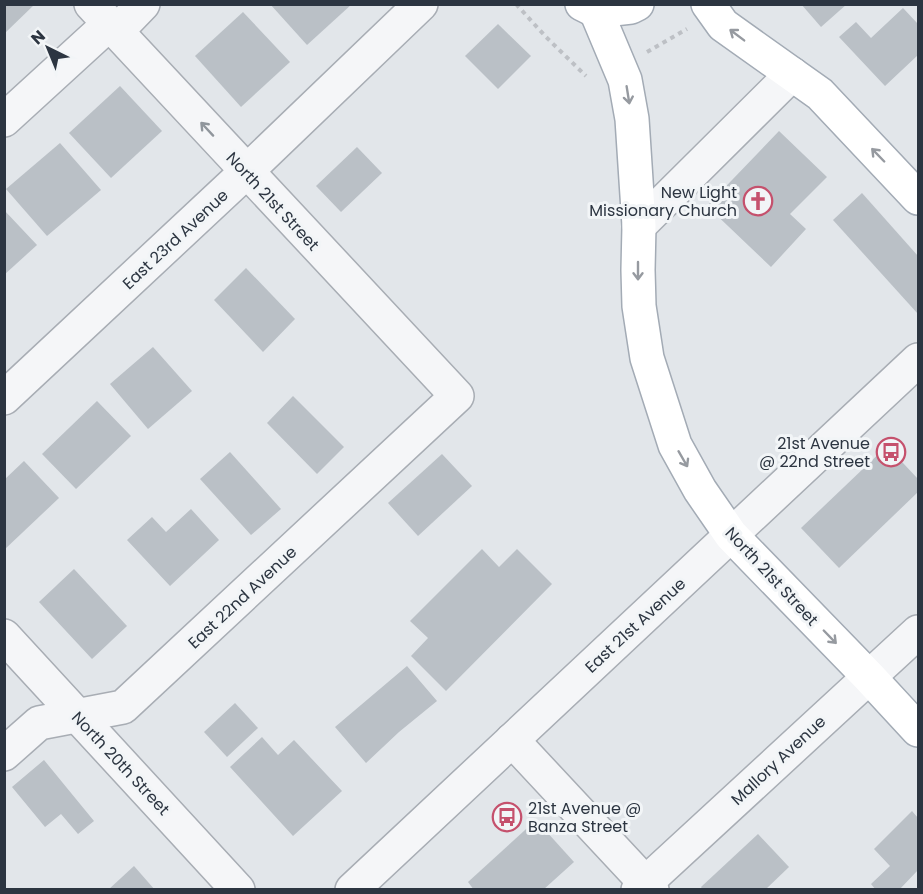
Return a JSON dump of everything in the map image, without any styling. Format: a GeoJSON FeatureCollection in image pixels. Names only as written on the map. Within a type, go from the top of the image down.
{"type":"FeatureCollection","features":[{"type":"Feature","properties":{"kind":"main road"},"geometry":{"type":"LineString","coordinates":[[589,8],[631,7],[636,4]]}},
{"type":"Feature","properties":{"kind":"main road","name":"North 21st Street"},"geometry":{"type":"LineString","coordinates":[[589,8],[625,80],[632,119],[639,226],[639,306],[647,358],[675,445],[700,490],[731,535],[918,730]]}},
{"type":"Feature","properties":{"kind":"main road"},"geometry":{"type":"LineString","coordinates":[[702,15],[723,25],[820,94],[918,198]]}},
{"type":"Feature","properties":{"kind":"street"},"geometry":{"type":"LineString","coordinates":[[4,120],[105,20],[143,4]]}},
{"type":"Feature","properties":{"kind":"street","name":"East 23rd Avenue"},"geometry":{"type":"LineString","coordinates":[[4,398],[246,172],[421,4]]}},
{"type":"Feature","properties":{"kind":"street","name":"North 21st Street"},"geometry":{"type":"LineString","coordinates":[[105,20],[457,396]]}},
{"type":"Feature","properties":{"kind":"street"},"geometry":{"type":"LineString","coordinates":[[639,226],[792,74]]}},
{"type":"Feature","properties":{"kind":"street","name":"East 21st Avenue"},"geometry":{"type":"LineString","coordinates":[[352,890],[918,360]]}},
{"type":"Feature","properties":{"kind":"street","name":"East 22nd Avenue"},"geometry":{"type":"LineString","coordinates":[[4,754],[39,723],[123,707],[457,396]]}},
{"type":"Feature","properties":{"kind":"street","name":"Mallory Avenue"},"geometry":{"type":"LineString","coordinates":[[645,887],[918,632]]}},
{"type":"Feature","properties":{"kind":"street","name":"North 20th Street"},"geometry":{"type":"LineString","coordinates":[[4,636],[238,890]]}},
{"type":"Feature","properties":{"kind":"street"},"geometry":{"type":"LineString","coordinates":[[512,740],[645,887]]}},
{"type":"Feature","properties":{"kind":"path"},"geometry":{"type":"LineString","coordinates":[[516,4],[587,77]]}},
{"type":"Feature","properties":{"kind":"path"},"geometry":{"type":"LineString","coordinates":[[645,52],[702,15]]}},
{"type":"Feature","properties":{"kind":"building"},"geometry":{"type":"Polygon","coordinates":[[[4,4],[35,4],[4,34],[4,4]]]}},
{"type":"Feature","properties":{"kind":"building"},"geometry":{"type":"Polygon","coordinates":[[[270,4],[352,4],[307,45],[270,4]]]}},
{"type":"Feature","properties":{"kind":"building"},"geometry":{"type":"Polygon","coordinates":[[[801,4],[847,4],[821,27],[801,4]]]}},
{"type":"Feature","properties":{"kind":"building"},"geometry":{"type":"Polygon","coordinates":[[[903,8],[918,24],[918,55],[885,86],[839,37],[856,22],[871,38],[903,8]]]}},
{"type":"Feature","properties":{"kind":"building"},"geometry":{"type":"Polygon","coordinates":[[[243,12],[290,62],[241,107],[195,56],[243,12]]]}},
{"type":"Feature","properties":{"kind":"building"},"geometry":{"type":"Polygon","coordinates":[[[498,24],[531,56],[498,89],[465,56],[498,24]]]}},
{"type":"Feature","properties":{"kind":"building"},"geometry":{"type":"Polygon","coordinates":[[[120,86],[162,131],[111,178],[69,133],[120,86]]]}},
{"type":"Feature","properties":{"kind":"building"},"geometry":{"type":"Polygon","coordinates":[[[779,131],[827,177],[790,214],[806,229],[771,267],[707,206],[779,131]]]}},
{"type":"Feature","properties":{"kind":"building"},"geometry":{"type":"Polygon","coordinates":[[[60,143],[101,190],[47,236],[6,189],[60,143]]]}},
{"type":"Feature","properties":{"kind":"building"},"geometry":{"type":"Polygon","coordinates":[[[357,147],[382,173],[341,212],[316,186],[357,147]]]}},
{"type":"Feature","properties":{"kind":"building"},"geometry":{"type":"Polygon","coordinates":[[[862,193],[918,256],[918,314],[833,220],[862,193]]]}},
{"type":"Feature","properties":{"kind":"building"},"geometry":{"type":"Polygon","coordinates":[[[4,210],[37,245],[4,275],[4,210]]]}},
{"type":"Feature","properties":{"kind":"building"},"geometry":{"type":"Polygon","coordinates":[[[246,268],[295,319],[263,352],[214,300],[246,268]]]}},
{"type":"Feature","properties":{"kind":"building"},"geometry":{"type":"Polygon","coordinates":[[[153,347],[192,391],[148,429],[110,384],[153,347]]]}},
{"type":"Feature","properties":{"kind":"building"},"geometry":{"type":"Polygon","coordinates":[[[293,396],[344,447],[317,474],[267,423],[293,396]]]}},
{"type":"Feature","properties":{"kind":"building"},"geometry":{"type":"Polygon","coordinates":[[[97,401],[131,436],[76,489],[42,454],[97,401]]]}},
{"type":"Feature","properties":{"kind":"building"},"geometry":{"type":"Polygon","coordinates":[[[887,446],[918,479],[918,492],[839,568],[801,528],[887,446]]]}},
{"type":"Feature","properties":{"kind":"building"},"geometry":{"type":"Polygon","coordinates":[[[230,452],[281,509],[251,535],[200,479],[230,452]]]}},
{"type":"Feature","properties":{"kind":"building"},"geometry":{"type":"Polygon","coordinates":[[[442,454],[472,486],[418,536],[388,503],[442,454]]]}},
{"type":"Feature","properties":{"kind":"building"},"geometry":{"type":"Polygon","coordinates":[[[24,461],[59,498],[4,550],[4,480],[24,461]]]}},
{"type":"Feature","properties":{"kind":"building"},"geometry":{"type":"Polygon","coordinates":[[[191,509],[219,540],[170,586],[127,540],[152,517],[166,532],[191,509]]]}},
{"type":"Feature","properties":{"kind":"building"},"geometry":{"type":"Polygon","coordinates":[[[482,549],[499,567],[517,549],[552,584],[446,691],[411,656],[428,638],[410,621],[482,549]]]}},
{"type":"Feature","properties":{"kind":"building"},"geometry":{"type":"Polygon","coordinates":[[[74,569],[127,626],[92,659],[39,602],[74,569]]]}},
{"type":"Feature","properties":{"kind":"building"},"geometry":{"type":"Polygon","coordinates":[[[407,666],[437,701],[366,763],[335,727],[407,666]]]}},
{"type":"Feature","properties":{"kind":"building"},"geometry":{"type":"Polygon","coordinates":[[[235,703],[258,728],[227,757],[204,732],[235,703]]]}},
{"type":"Feature","properties":{"kind":"building"},"geometry":{"type":"Polygon","coordinates":[[[262,737],[278,755],[294,740],[342,791],[293,836],[230,767],[262,737]]]}},
{"type":"Feature","properties":{"kind":"building"},"geometry":{"type":"Polygon","coordinates":[[[44,760],[94,821],[78,834],[61,814],[45,827],[12,787],[44,760]]]}},
{"type":"Feature","properties":{"kind":"building"},"geometry":{"type":"Polygon","coordinates":[[[912,811],[918,818],[918,870],[899,890],[876,890],[871,884],[890,866],[874,849],[912,811]]]}},
{"type":"Feature","properties":{"kind":"building"},"geometry":{"type":"Polygon","coordinates":[[[536,820],[574,862],[543,890],[474,890],[468,882],[536,820]]]}},
{"type":"Feature","properties":{"kind":"building"},"geometry":{"type":"Polygon","coordinates":[[[758,834],[789,867],[765,890],[703,890],[701,887],[758,834]]]}},
{"type":"Feature","properties":{"kind":"building"},"geometry":{"type":"Polygon","coordinates":[[[134,866],[155,890],[108,890],[134,866]]]}},
{"type":"Feature","properties":{"kind":"place","name":"New Light Missionary Church"},"geometry":{"type":"Point","coordinates":[758,201]}},
{"type":"Feature","properties":{"kind":"place","name":"21st Avenue @ 22nd Street"},"geometry":{"type":"Point","coordinates":[891,452]}},
{"type":"Feature","properties":{"kind":"place","name":"21st Avenue @ Banza Street"},"geometry":{"type":"Point","coordinates":[507,817]}}]}
